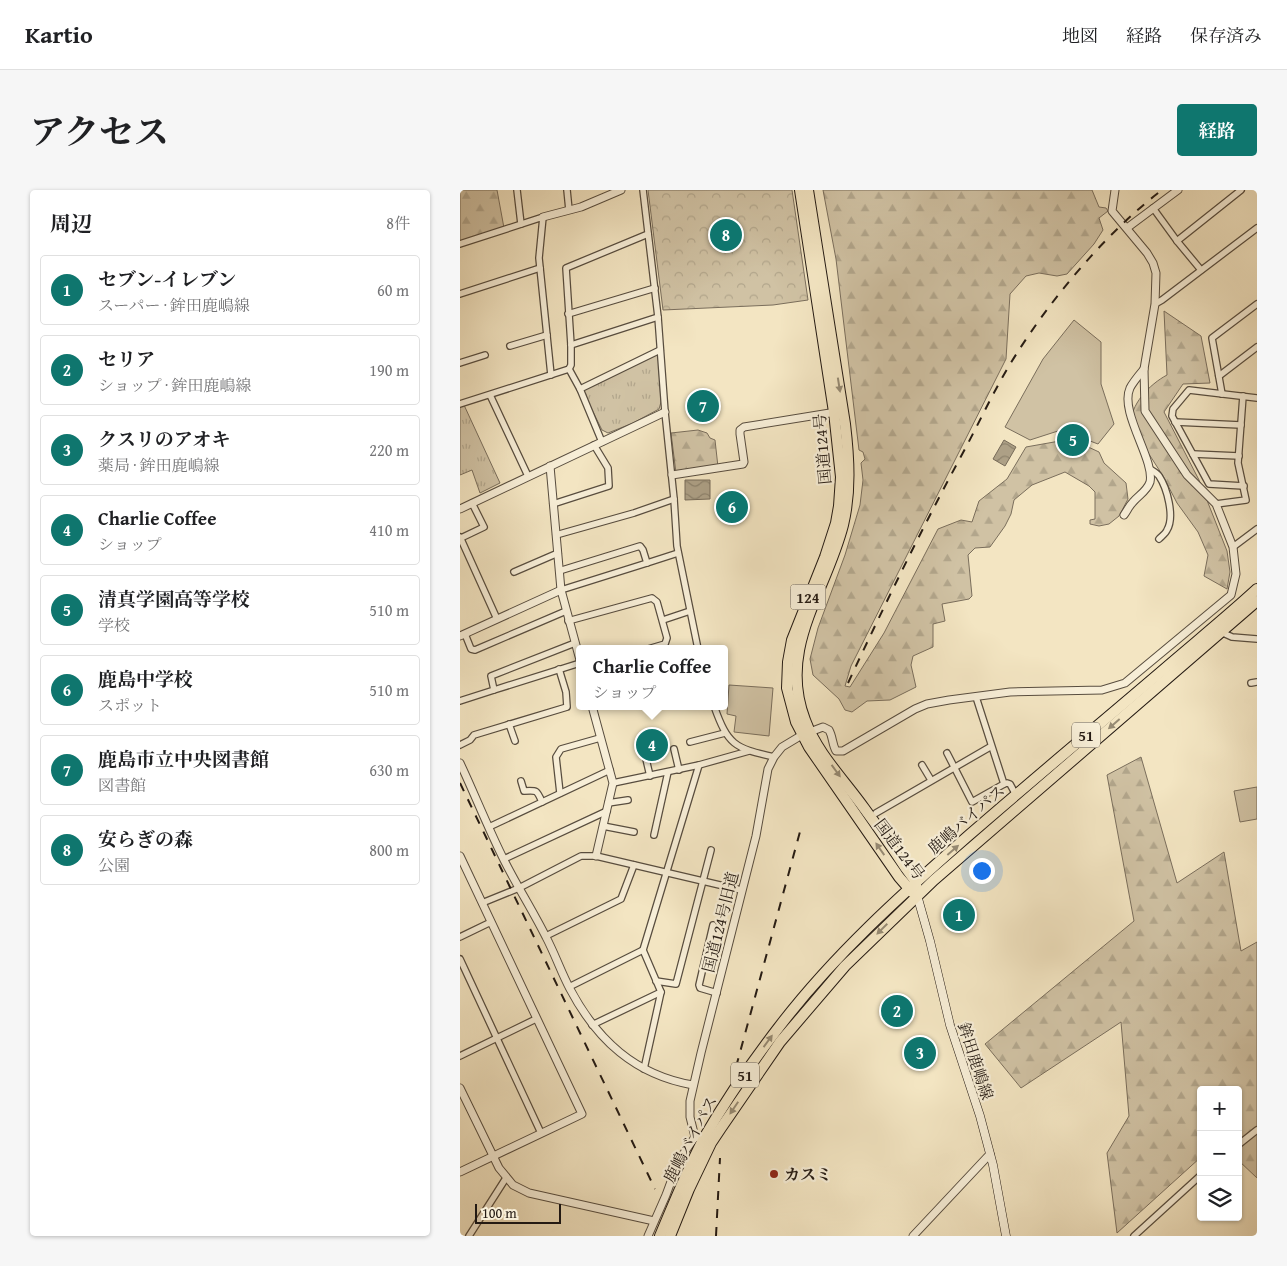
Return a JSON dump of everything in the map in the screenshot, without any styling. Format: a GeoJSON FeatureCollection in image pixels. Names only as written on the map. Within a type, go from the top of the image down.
{"type":"FeatureCollection","features":[{"type":"Feature","properties":{"kind":"highway","name":"国道124号"},"geometry":{"type":"LineString","coordinates":[[800,190],[839,412],[848,452],[848,489],[845,515],[839,539],[808,616],[797,655],[796,684],[798,697],[806,733],[821,766],[912,885],[917,895]]}},
{"type":"Feature","properties":{"kind":"highway","name":"国道124号"},"geometry":{"type":"LineString","coordinates":[[808,190],[839,412]]}},
{"type":"Feature","properties":{"kind":"highway","name":"鹿嶋バイパス"},"geometry":{"type":"LineString","coordinates":[[660,1236],[703,1140],[758,1055],[796,1004],[861,935],[912,885],[1257,589]]}},
{"type":"Feature","properties":{"kind":"highway","name":"鹿嶋バイパス"},"geometry":{"type":"LineString","coordinates":[[670,1236],[689,1189],[703,1140],[807,1008],[845,966],[917,895],[999,822],[1257,601]]}},
{"type":"Feature","properties":{"kind":"main road","name":"鉾田鹿嶋線"},"geometry":{"type":"LineString","coordinates":[[917,895],[950,1024],[990,1154],[1006,1236]]}},
{"type":"Feature","properties":{"kind":"street"},"geometry":{"type":"LineString","coordinates":[[517,190],[521,224]]}},
{"type":"Feature","properties":{"kind":"street"},"geometry":{"type":"LineString","coordinates":[[566,190],[569,210]]}},
{"type":"Feature","properties":{"kind":"street"},"geometry":{"type":"LineString","coordinates":[[460,244],[611,196],[621,190]]}},
{"type":"Feature","properties":{"kind":"street"},"geometry":{"type":"LineString","coordinates":[[643,190],[658,317],[678,553],[697,645]]}},
{"type":"Feature","properties":{"kind":"street"},"geometry":{"type":"LineString","coordinates":[[806,733],[818,728],[826,728],[833,738],[832,744],[836,751],[842,751],[927,704],[1010,692],[1102,690],[1125,683],[1231,595],[1236,574],[1233,547],[1216,504],[1187,475],[1146,411],[1144,369],[1155,304],[1156,273],[1153,263],[1112,211],[1115,190]]}},
{"type":"Feature","properties":{"kind":"street"},"geometry":{"type":"LineString","coordinates":[[1127,228],[1178,190]]}},
{"type":"Feature","properties":{"kind":"street"},"geometry":{"type":"LineString","coordinates":[[1177,241],[1242,190]]}},
{"type":"Feature","properties":{"kind":"street"},"geometry":{"type":"LineString","coordinates":[[1153,208],[1201,270]]}},
{"type":"Feature","properties":{"kind":"street"},"geometry":{"type":"LineString","coordinates":[[543,218],[540,268],[551,375]]}},
{"type":"Feature","properties":{"kind":"street"},"geometry":{"type":"LineString","coordinates":[[1155,304],[1257,228]]}},
{"type":"Feature","properties":{"kind":"street"},"geometry":{"type":"LineString","coordinates":[[602,442],[580,388],[569,369],[571,364],[571,345],[566,268],[648,234]]}},
{"type":"Feature","properties":{"kind":"street"},"geometry":{"type":"LineString","coordinates":[[460,294],[540,268]]}},
{"type":"Feature","properties":{"kind":"street"},"geometry":{"type":"LineString","coordinates":[[568,314],[655,288]]}},
{"type":"Feature","properties":{"kind":"street"},"geometry":{"type":"LineString","coordinates":[[1222,394],[1212,338],[1257,304]]}},
{"type":"Feature","properties":{"kind":"street"},"geometry":{"type":"LineString","coordinates":[[571,345],[658,317]]}},
{"type":"Feature","properties":{"kind":"street"},"geometry":{"type":"LineString","coordinates":[[510,346],[547,335]]}},
{"type":"Feature","properties":{"kind":"street"},"geometry":{"type":"LineString","coordinates":[[1219,376],[1257,347]]}},
{"type":"Feature","properties":{"kind":"street"},"geometry":{"type":"LineString","coordinates":[[580,388],[660,350]]}},
{"type":"Feature","properties":{"kind":"street"},"geometry":{"type":"LineString","coordinates":[[460,363],[485,355]]}},
{"type":"Feature","properties":{"kind":"street"},"geometry":{"type":"LineString","coordinates":[[460,404],[569,369]]}},
{"type":"Feature","properties":{"kind":"street"},"geometry":{"type":"LineString","coordinates":[[1124,515],[1134,501],[1146,490],[1150,481],[1150,469],[1128,402],[1129,389],[1144,369]]}},
{"type":"Feature","properties":{"kind":"street"},"geometry":{"type":"LineString","coordinates":[[1244,486],[1209,484],[1172,416],[1173,409],[1189,390],[1257,398]]}},
{"type":"Feature","properties":{"kind":"street"},"geometry":{"type":"LineString","coordinates":[[490,395],[528,476]]}},
{"type":"Feature","properties":{"kind":"street"},"geometry":{"type":"LineString","coordinates":[[1216,504],[1246,500],[1238,464],[1243,396]]}},
{"type":"Feature","properties":{"kind":"street"},"geometry":{"type":"LineString","coordinates":[[460,509],[665,412]]}},
{"type":"Feature","properties":{"kind":"street"},"geometry":{"type":"LineString","coordinates":[[672,475],[743,464],[740,430],[744,427],[839,412]]}},
{"type":"Feature","properties":{"kind":"street"},"geometry":{"type":"LineString","coordinates":[[1175,422],[1241,425]]}},
{"type":"Feature","properties":{"kind":"street"},"geometry":{"type":"LineString","coordinates":[[553,504],[609,486],[608,468],[594,445]]}},
{"type":"Feature","properties":{"kind":"street"},"geometry":{"type":"LineString","coordinates":[[1193,454],[1239,456]]}},
{"type":"Feature","properties":{"kind":"street"},"geometry":{"type":"LineString","coordinates":[[550,466],[561,590],[576,647]]}},
{"type":"Feature","properties":{"kind":"street"},"geometry":{"type":"LineString","coordinates":[[1150,469],[1159,475],[1169,500],[1170,524],[1167,531],[1159,539]]}},
{"type":"Feature","properties":{"kind":"street"},"geometry":{"type":"LineString","coordinates":[[556,535],[634,513],[674,499]]}},
{"type":"Feature","properties":{"kind":"street"},"geometry":{"type":"LineString","coordinates":[[472,503],[484,527],[460,538],[497,619]]}},
{"type":"Feature","properties":{"kind":"street"},"geometry":{"type":"LineString","coordinates":[[1233,547],[1257,529]]}},
{"type":"Feature","properties":{"kind":"street"},"geometry":{"type":"LineString","coordinates":[[559,570],[640,546],[647,563]]}},
{"type":"Feature","properties":{"kind":"street"},"geometry":{"type":"LineString","coordinates":[[566,610],[475,650],[471,649],[462,635],[561,590],[678,553]]}},
{"type":"Feature","properties":{"kind":"street"},"geometry":{"type":"LineString","coordinates":[[514,572],[558,554]]}},
{"type":"Feature","properties":{"kind":"street"},"geometry":{"type":"LineString","coordinates":[[568,621],[652,598],[657,602],[667,638],[666,644],[662,645]]}},
{"type":"Feature","properties":{"kind":"street"},"geometry":{"type":"LineString","coordinates":[[663,620],[690,611]]}},
{"type":"Feature","properties":{"kind":"street"},"geometry":{"type":"LineString","coordinates":[[1221,632],[1232,637],[1257,639]]}},
{"type":"Feature","properties":{"kind":"street"},"geometry":{"type":"LineString","coordinates":[[494,690],[491,676],[575,643]]}},
{"type":"Feature","properties":{"kind":"street"},"geometry":{"type":"LineString","coordinates":[[460,701],[576,663]]}},
{"type":"Feature","properties":{"kind":"street"},"geometry":{"type":"LineString","coordinates":[[460,746],[474,735],[567,707],[566,692],[559,669]]}},
{"type":"Feature","properties":{"kind":"street"},"geometry":{"type":"LineString","coordinates":[[976,697],[1004,784]]}},
{"type":"Feature","properties":{"kind":"street"},"geometry":{"type":"LineString","coordinates":[[593,710],[612,783],[596,856]]}},
{"type":"Feature","properties":{"kind":"street"},"geometry":{"type":"LineString","coordinates":[[716,710],[725,733],[732,742],[740,748],[774,757]]}},
{"type":"Feature","properties":{"kind":"street"},"geometry":{"type":"LineString","coordinates":[[509,724],[515,741]]}},
{"type":"Feature","properties":{"kind":"street"},"geometry":{"type":"LineString","coordinates":[[690,742],[725,733]]}},
{"type":"Feature","properties":{"kind":"street","name":"国道124号旧道"},"geometry":{"type":"LineString","coordinates":[[703,1140],[690,1117],[690,1101],[741,890],[756,836],[768,769],[782,747],[806,733]]}},
{"type":"Feature","properties":{"kind":"street"},"geometry":{"type":"LineString","coordinates":[[560,793],[557,753],[561,749],[600,738]]}},
{"type":"Feature","properties":{"kind":"street"},"geometry":{"type":"LineString","coordinates":[[876,813],[990,747]]}},
{"type":"Feature","properties":{"kind":"street"},"geometry":{"type":"LineString","coordinates":[[674,749],[678,770]]}},
{"type":"Feature","properties":{"kind":"street"},"geometry":{"type":"LineString","coordinates":[[612,783],[678,770],[749,751]]}},
{"type":"Feature","properties":{"kind":"street"},"geometry":{"type":"LineString","coordinates":[[947,753],[972,802],[1007,783],[1010,784],[1016,795]]}},
{"type":"Feature","properties":{"kind":"street"},"geometry":{"type":"LineString","coordinates":[[646,759],[650,776]]}},
{"type":"Feature","properties":{"kind":"street"},"geometry":{"type":"LineString","coordinates":[[460,763],[518,888],[546,936],[569,987],[592,1025],[619,1052],[644,1069],[661,1078],[693,1085]]}},
{"type":"Feature","properties":{"kind":"street"},"geometry":{"type":"LineString","coordinates":[[644,1069],[661,992],[643,950],[668,873],[699,765]]}},
{"type":"Feature","properties":{"kind":"street"},"geometry":{"type":"LineString","coordinates":[[922,765],[931,780]]}},
{"type":"Feature","properties":{"kind":"street"},"geometry":{"type":"LineString","coordinates":[[489,827],[610,770]]}},
{"type":"Feature","properties":{"kind":"street"},"geometry":{"type":"LineString","coordinates":[[654,835],[668,772]]}},
{"type":"Feature","properties":{"kind":"street"},"geometry":{"type":"LineString","coordinates":[[521,781],[524,791],[535,790],[538,792],[542,802]]}},
{"type":"Feature","properties":{"kind":"street"},"geometry":{"type":"LineString","coordinates":[[504,859],[607,807],[628,800]]}},
{"type":"Feature","properties":{"kind":"street"},"geometry":{"type":"LineString","coordinates":[[603,826],[634,832]]}},
{"type":"Feature","properties":{"kind":"street"},"geometry":{"type":"LineString","coordinates":[[656,981],[676,984],[712,850]]}},
{"type":"Feature","properties":{"kind":"street"},"geometry":{"type":"LineString","coordinates":[[460,856],[582,1114],[460,1172]]}},
{"type":"Feature","properties":{"kind":"street"},"geometry":{"type":"LineString","coordinates":[[482,903],[518,888],[581,856],[596,856],[741,890]]}},
{"type":"Feature","properties":{"kind":"street"},"geometry":{"type":"LineString","coordinates":[[546,936],[621,899],[634,865]]}},
{"type":"Feature","properties":{"kind":"street"},"geometry":{"type":"LineString","coordinates":[[460,937],[491,922]]}},
{"type":"Feature","properties":{"kind":"street"},"geometry":{"type":"LineString","coordinates":[[713,925],[699,985],[700,988],[717,992]]}},
{"type":"Feature","properties":{"kind":"street"},"geometry":{"type":"LineString","coordinates":[[569,987],[643,950]]}},
{"type":"Feature","properties":{"kind":"street"},"geometry":{"type":"LineString","coordinates":[[460,959],[541,1133]]}},
{"type":"Feature","properties":{"kind":"street"},"geometry":{"type":"LineString","coordinates":[[592,1025],[661,992]]}},
{"type":"Feature","properties":{"kind":"street"},"geometry":{"type":"LineString","coordinates":[[460,1056],[536,1019]]}},
{"type":"Feature","properties":{"kind":"street"},"geometry":{"type":"LineString","coordinates":[[460,1088],[492,1156],[506,1178],[513,1185],[529,1193],[654,1221]]}},
{"type":"Feature","properties":{"kind":"street"},"geometry":{"type":"LineString","coordinates":[[1242,1142],[1257,1130]]}},
{"type":"Feature","properties":{"kind":"street"},"geometry":{"type":"LineString","coordinates":[[648,1236],[679,1160],[703,1140]]}},
{"type":"Feature","properties":{"kind":"street"},"geometry":{"type":"LineString","coordinates":[[913,1236],[990,1154]]}},
{"type":"Feature","properties":{"kind":"street"},"geometry":{"type":"LineString","coordinates":[[1134,1236],[1200,1176]]}},
{"type":"Feature","properties":{"kind":"street"},"geometry":{"type":"LineString","coordinates":[[469,1236],[506,1178]]}},
{"type":"Feature","properties":{"kind":"green space"},"geometry":{"type":"Polygon","coordinates":[[[460,190],[497,190],[504,228],[460,242],[460,190]]]}},
{"type":"Feature","properties":{"kind":"green space"},"geometry":{"type":"Polygon","coordinates":[[[648,190],[792,190],[808,300],[773,305],[663,310],[648,190]]]}},
{"type":"Feature","properties":{"kind":"green space"},"geometry":{"type":"Polygon","coordinates":[[[823,190],[1092,190],[1099,207],[1106,208],[1108,211],[1099,218],[1103,230],[1094,244],[1067,274],[1057,276],[1039,273],[1026,276],[1010,294],[1006,359],[851,666],[845,686],[850,687],[884,633],[938,529],[961,520],[972,522],[979,501],[1007,479],[1026,447],[1071,439],[1099,452],[1104,463],[1126,483],[1128,499],[1119,516],[1109,524],[1099,526],[1090,524],[1090,520],[1095,519],[1095,492],[1089,486],[1065,472],[1032,485],[1014,500],[1011,514],[1005,526],[990,547],[975,548],[968,555],[972,596],[969,599],[942,604],[945,621],[933,624],[933,647],[913,656],[911,665],[916,687],[890,700],[867,701],[852,712],[845,710],[839,699],[813,675],[810,659],[818,628],[845,555],[860,505],[863,480],[861,463],[865,459],[863,452],[859,450],[836,259],[823,190]]]}},
{"type":"Feature","properties":{"kind":"green space"},"geometry":{"type":"Polygon","coordinates":[[[1164,311],[1201,336],[1210,383],[1183,384],[1164,412],[1199,480],[1227,551],[1230,572],[1227,589],[1204,576],[1208,555],[1198,532],[1177,503],[1163,476],[1131,426],[1133,410],[1137,403],[1154,384],[1167,375],[1164,311]]]}},
{"type":"Feature","properties":{"kind":"green space"},"geometry":{"type":"Polygon","coordinates":[[[1074,320],[1101,342],[1101,384],[1114,424],[1098,444],[1061,430],[1030,440],[1005,427],[1043,359],[1074,320]]]}},
{"type":"Feature","properties":{"kind":"green space"},"geometry":{"type":"Polygon","coordinates":[[[658,353],[661,402],[659,409],[633,423],[608,433],[602,430],[582,390],[658,353]]]}},
{"type":"Feature","properties":{"kind":"green space"},"geometry":{"type":"Polygon","coordinates":[[[464,405],[500,483],[480,493],[472,470],[460,475],[460,407],[464,405]]]}},
{"type":"Feature","properties":{"kind":"green space"},"geometry":{"type":"Polygon","coordinates":[[[698,430],[707,433],[710,438],[715,440],[718,467],[676,473],[671,433],[698,430]]]}},
{"type":"Feature","properties":{"kind":"green space"},"geometry":{"type":"Polygon","coordinates":[[[729,685],[773,688],[769,736],[734,732],[736,716],[727,714],[729,685]]]}},
{"type":"Feature","properties":{"kind":"green space"},"geometry":{"type":"Polygon","coordinates":[[[1141,757],[1177,883],[1224,852],[1241,951],[1257,942],[1257,1178],[1242,1164],[1242,1086],[1197,1086],[1197,1161],[1117,1233],[1107,1153],[1129,1116],[1121,1022],[1021,1088],[985,1044],[1134,921],[1107,775],[1141,757]]]}},
{"type":"Feature","properties":{"kind":"green space"},"geometry":{"type":"Polygon","coordinates":[[[1257,787],[1257,819],[1240,822],[1234,791],[1257,787]]]}},
{"type":"Feature","properties":{"kind":"water"},"geometry":{"type":"Polygon","coordinates":[[[1004,440],[1016,447],[1005,466],[993,459],[1004,440]]]}},
{"type":"Feature","properties":{"kind":"water"},"geometry":{"type":"Polygon","coordinates":[[[685,480],[710,480],[710,499],[685,500],[685,480]]]}},
{"type":"Feature","properties":{"kind":"railway"},"geometry":{"type":"LineString","coordinates":[[848,683],[919,536],[996,389],[1017,353],[1048,309],[1083,266],[1121,225],[1162,190]]}},
{"type":"Feature","properties":{"kind":"railway"},"geometry":{"type":"LineString","coordinates":[[460,783],[655,1189]]}},
{"type":"Feature","properties":{"kind":"railway"},"geometry":{"type":"LineString","coordinates":[[736,1067],[801,828]]}},
{"type":"Feature","properties":{"kind":"railway"},"geometry":{"type":"LineString","coordinates":[[716,1236],[720,1158]]}},
{"type":"Feature","properties":{"kind":"place","name":"安らぎの森"},"geometry":{"type":"Point","coordinates":[726,235]}},
{"type":"Feature","properties":{"kind":"place","name":"鹿島市立中央図書館"},"geometry":{"type":"Point","coordinates":[703,406]}},
{"type":"Feature","properties":{"kind":"place","name":"清真学園高等学校"},"geometry":{"type":"Point","coordinates":[1073,440]}},
{"type":"Feature","properties":{"kind":"place","name":"鹿島中学校"},"geometry":{"type":"Point","coordinates":[732,507]}},
{"type":"Feature","properties":{"kind":"place","name":"Charlie Coffee"},"geometry":{"type":"Point","coordinates":[652,745]}},
{"type":"Feature","properties":{"kind":"place","name":"セブン-イレブン"},"geometry":{"type":"Point","coordinates":[959,915]}},
{"type":"Feature","properties":{"kind":"place","name":"セリア"},"geometry":{"type":"Point","coordinates":[897,1011]}},
{"type":"Feature","properties":{"kind":"place","name":"クスリのアオキ"},"geometry":{"type":"Point","coordinates":[920,1053]}},
{"type":"Feature","properties":{"kind":"place","name":"カスミ"},"geometry":{"type":"Point","coordinates":[774,1174]}}]}
